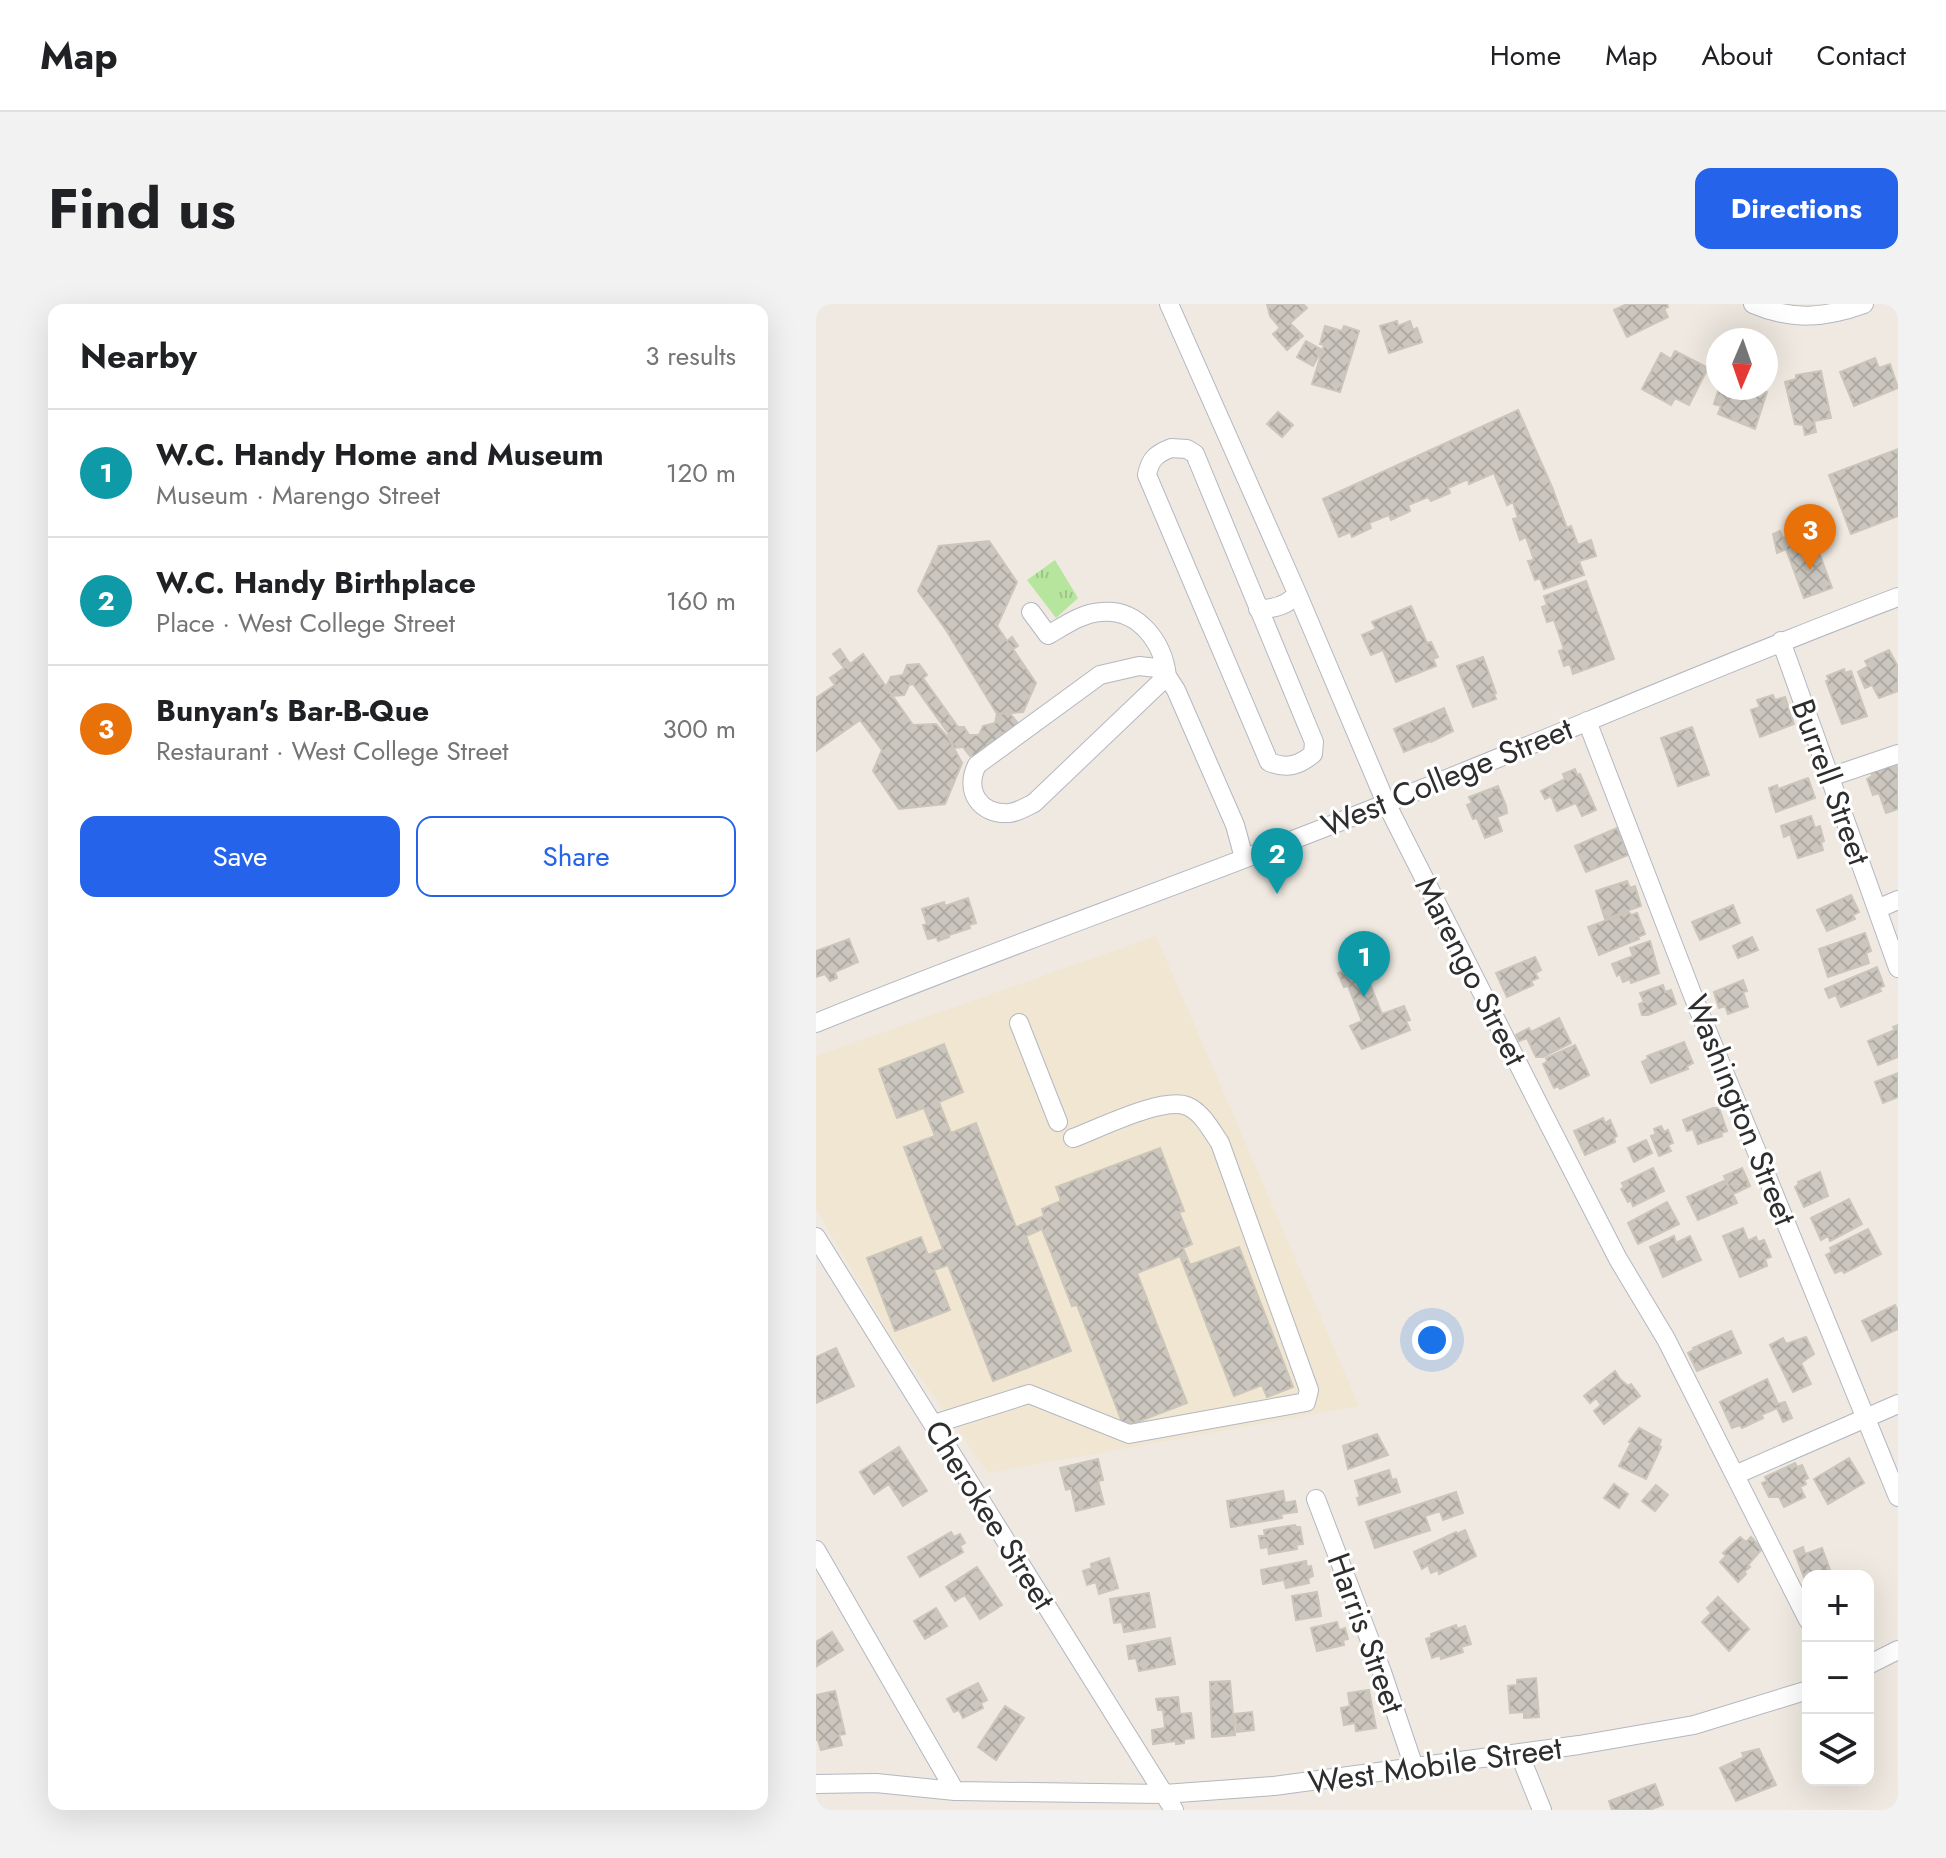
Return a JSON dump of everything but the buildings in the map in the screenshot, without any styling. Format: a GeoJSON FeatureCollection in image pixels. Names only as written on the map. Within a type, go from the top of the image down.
{"type":"FeatureCollection","features":[{"type":"Feature","properties":{"kind":"street","name":"Marengo Street"},"geometry":{"type":"LineString","coordinates":[[1169,304],[1386,803],[1577,1180],[1618,1259],[1666,1339],[1802,1608]]}},
{"type":"Feature","properties":{"kind":"street"},"geometry":{"type":"LineString","coordinates":[[1753,304],[1775,313],[1808,317],[1864,304]]}},
{"type":"Feature","properties":{"kind":"street"},"geometry":{"type":"LineString","coordinates":[[1171,448],[1187,449],[1195,454],[1258,609],[1314,742],[1313,754],[1292,766],[1269,762],[1263,748],[1147,475],[1150,462],[1158,453],[1171,448]]}},
{"type":"Feature","properties":{"kind":"street"},"geometry":{"type":"LineString","coordinates":[[1258,609],[1270,609],[1292,601],[1297,593]]}},
{"type":"Feature","properties":{"kind":"street","name":"West College Street"},"geometry":{"type":"LineString","coordinates":[[816,1023],[1386,803],[1781,641],[1898,597]]}},
{"type":"Feature","properties":{"kind":"street"},"geometry":{"type":"LineString","coordinates":[[1031,612],[1048,635],[1085,615],[1103,611],[1120,614],[1140,624],[1157,640],[1165,659],[1167,676]]}},
{"type":"Feature","properties":{"kind":"street","name":"Burrell Street"},"geometry":{"type":"LineString","coordinates":[[1781,641],[1898,968]]}},
{"type":"Feature","properties":{"kind":"street"},"geometry":{"type":"LineString","coordinates":[[1167,676],[1034,803],[1006,814],[978,801],[971,778],[977,765],[1100,675],[1139,666],[1157,668],[1167,676],[1176,690],[1235,825],[1244,858]]}},
{"type":"Feature","properties":{"kind":"street","name":"Washington Street"},"geometry":{"type":"LineString","coordinates":[[1587,721],[1693,996],[1898,1497]]}},
{"type":"Feature","properties":{"kind":"street"},"geometry":{"type":"LineString","coordinates":[[1830,777],[1898,754]]}},
{"type":"Feature","properties":{"kind":"street"},"geometry":{"type":"LineString","coordinates":[[1877,909],[1898,900]]}},
{"type":"Feature","properties":{"kind":"street"},"geometry":{"type":"LineString","coordinates":[[1019,1023],[1058,1122]]}},
{"type":"Feature","properties":{"kind":"street"},"geometry":{"type":"LineString","coordinates":[[934,1424],[1029,1394],[1129,1434],[1306,1402],[1309,1390],[1304,1375],[1220,1143],[1205,1119],[1186,1105],[1165,1104],[1073,1138]]}},
{"type":"Feature","properties":{"kind":"street","name":"Cherokee Street"},"geometry":{"type":"LineString","coordinates":[[816,1237],[1169,1802]]}},
{"type":"Feature","properties":{"kind":"street"},"geometry":{"type":"LineString","coordinates":[[1735,1475],[1898,1404]]}},
{"type":"Feature","properties":{"kind":"street","name":"Harris Street"},"geometry":{"type":"LineString","coordinates":[[1316,1499],[1382,1672],[1414,1767]]}},
{"type":"Feature","properties":{"kind":"street"},"geometry":{"type":"LineString","coordinates":[[816,1550],[955,1791]]}},
{"type":"Feature","properties":{"kind":"street"},"geometry":{"type":"LineString","coordinates":[[1874,1662],[1898,1650]]}},
{"type":"Feature","properties":{"kind":"street","name":"West Mobile Street"},"geometry":{"type":"LineString","coordinates":[[816,1784],[876,1783],[955,1791],[1169,1802],[1694,1725],[1802,1692]]}},
{"type":"Feature","properties":{"kind":"street"},"geometry":{"type":"LineString","coordinates":[[1519,1753],[1542,1810]]}},
{"type":"Feature","properties":{"kind":"shaded area"},"geometry":{"type":"Polygon","coordinates":[[[1156,936],[1359,1406],[988,1473],[891,1336],[816,1209],[816,1056],[1156,936]]]}},
{"type":"Feature","properties":{"kind":"green space"},"geometry":{"type":"Polygon","coordinates":[[[1055,560],[1078,598],[1056,618],[1027,580],[1055,560]]]}},
{"type":"Feature","properties":{"kind":"place","name":"Bunyan's Bar-B-Que"},"geometry":{"type":"Point","coordinates":[1810,570]}},
{"type":"Feature","properties":{"kind":"place","name":"W.C. Handy Birthplace"},"geometry":{"type":"Point","coordinates":[1277,894]}},
{"type":"Feature","properties":{"kind":"place","name":"W.C. Handy Home and Museum"},"geometry":{"type":"Point","coordinates":[1364,997]}}]}
